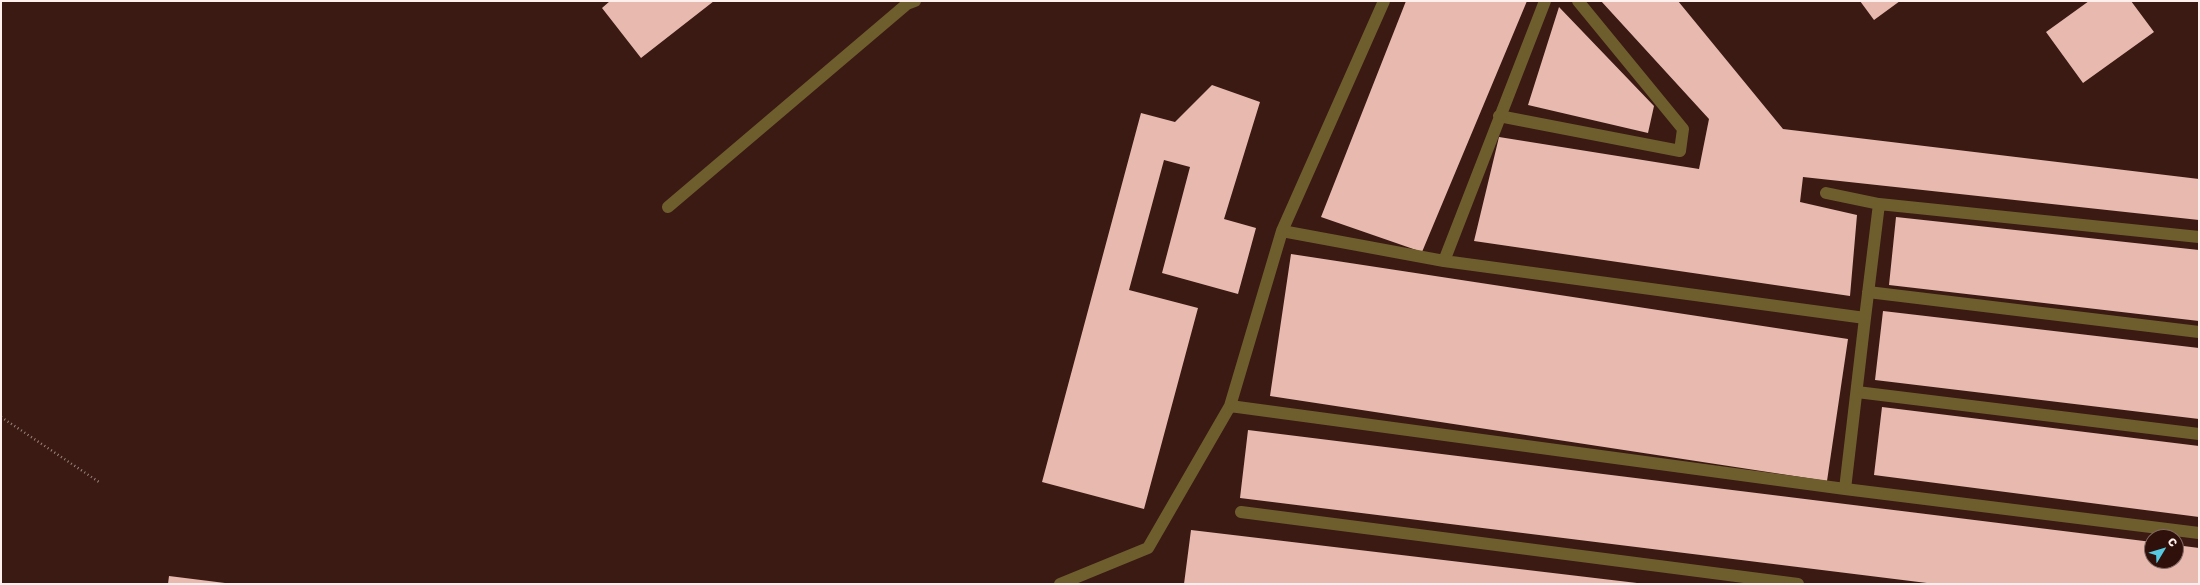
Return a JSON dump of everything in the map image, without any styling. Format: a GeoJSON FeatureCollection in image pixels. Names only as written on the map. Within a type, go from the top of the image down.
{"type":"FeatureCollection","features":[{"type":"Feature","properties":{"kind":"lane"},"geometry":{"type":"LineString","coordinates":[[668,207],[901,10],[915,1]]}},
{"type":"Feature","properties":{"kind":"lane"},"geometry":{"type":"LineString","coordinates":[[1060,584],[1148,548],[1230,406],[1282,231],[1384,1]]}},
{"type":"Feature","properties":{"kind":"lane"},"geometry":{"type":"LineString","coordinates":[[1444,261],[1499,116],[1545,1]]}},
{"type":"Feature","properties":{"kind":"lane"},"geometry":{"type":"LineString","coordinates":[[1499,116],[1680,151],[1683,129],[1578,1]]}},
{"type":"Feature","properties":{"kind":"lane"},"geometry":{"type":"LineString","coordinates":[[1826,193],[1879,204],[2199,237]]}},
{"type":"Feature","properties":{"kind":"lane"},"geometry":{"type":"LineString","coordinates":[[1845,489],[1879,204]]}},
{"type":"Feature","properties":{"kind":"lane"},"geometry":{"type":"LineString","coordinates":[[1282,231],[1444,261],[1865,318]]}},
{"type":"Feature","properties":{"kind":"lane"},"geometry":{"type":"LineString","coordinates":[[1868,292],[2199,332]]}},
{"type":"Feature","properties":{"kind":"lane"},"geometry":{"type":"LineString","coordinates":[[1857,392],[2199,434]]}},
{"type":"Feature","properties":{"kind":"lane"},"geometry":{"type":"LineString","coordinates":[[1230,406],[1845,489],[2199,533]]}},
{"type":"Feature","properties":{"kind":"lane"},"geometry":{"type":"LineString","coordinates":[[1241,512],[1798,584]]}},
{"type":"Feature","properties":{"kind":"path"},"geometry":{"type":"LineString","coordinates":[[1,417],[99,482]]}},
{"type":"Feature","properties":{"kind":"building"},"geometry":{"type":"Polygon","coordinates":[[[610,1],[714,1],[641,58],[602,8],[610,1]]]}},
{"type":"Feature","properties":{"kind":"building"},"geometry":{"type":"Polygon","coordinates":[[[1406,1],[1527,1],[1422,252],[1321,217],[1406,1]]]}},
{"type":"Feature","properties":{"kind":"building"},"geometry":{"type":"Polygon","coordinates":[[[1601,1],[1678,1],[1783,129],[2199,179],[2199,220],[1803,177],[1800,202],[1857,215],[1850,296],[1474,241],[1499,137],[1699,169],[1709,119],[1601,1]]]}},
{"type":"Feature","properties":{"kind":"building"},"geometry":{"type":"Polygon","coordinates":[[[1860,1],[1900,1],[1874,20],[1860,1]]]}},
{"type":"Feature","properties":{"kind":"building"},"geometry":{"type":"Polygon","coordinates":[[[2089,1],[2131,1],[2154,32],[2083,83],[2046,32],[2089,1]]]}},
{"type":"Feature","properties":{"kind":"building"},"geometry":{"type":"Polygon","coordinates":[[[1559,7],[1654,106],[1648,133],[1528,105],[1559,7]]]}},
{"type":"Feature","properties":{"kind":"building"},"geometry":{"type":"Polygon","coordinates":[[[1212,85],[1260,102],[1224,219],[1256,228],[1238,294],[1162,273],[1190,167],[1164,160],[1129,290],[1198,308],[1144,509],[1042,482],[1141,113],[1175,122],[1212,85]]]}},
{"type":"Feature","properties":{"kind":"building"},"geometry":{"type":"Polygon","coordinates":[[[1896,217],[2199,250],[2199,321],[1889,285],[1896,217]]]}},
{"type":"Feature","properties":{"kind":"building"},"geometry":{"type":"Polygon","coordinates":[[[1291,254],[1848,339],[1827,481],[1270,396],[1291,254]]]}},
{"type":"Feature","properties":{"kind":"building"},"geometry":{"type":"Polygon","coordinates":[[[1883,311],[2199,348],[2199,419],[1875,380],[1883,311]]]}},
{"type":"Feature","properties":{"kind":"building"},"geometry":{"type":"Polygon","coordinates":[[[1882,407],[2199,446],[2199,517],[1874,475],[1882,407]]]}},
{"type":"Feature","properties":{"kind":"building"},"geometry":{"type":"Polygon","coordinates":[[[1248,430],[2144,541],[2144,569],[2184,569],[2184,546],[2199,548],[2199,584],[1935,584],[1240,498],[1248,430]]]}},
{"type":"Feature","properties":{"kind":"building"},"geometry":{"type":"Polygon","coordinates":[[[1191,530],[1637,583],[1637,584],[1184,584],[1191,530]]]}},
{"type":"Feature","properties":{"kind":"building"},"geometry":{"type":"Polygon","coordinates":[[[169,576],[225,583],[225,584],[168,584],[169,576]]]}}]}
